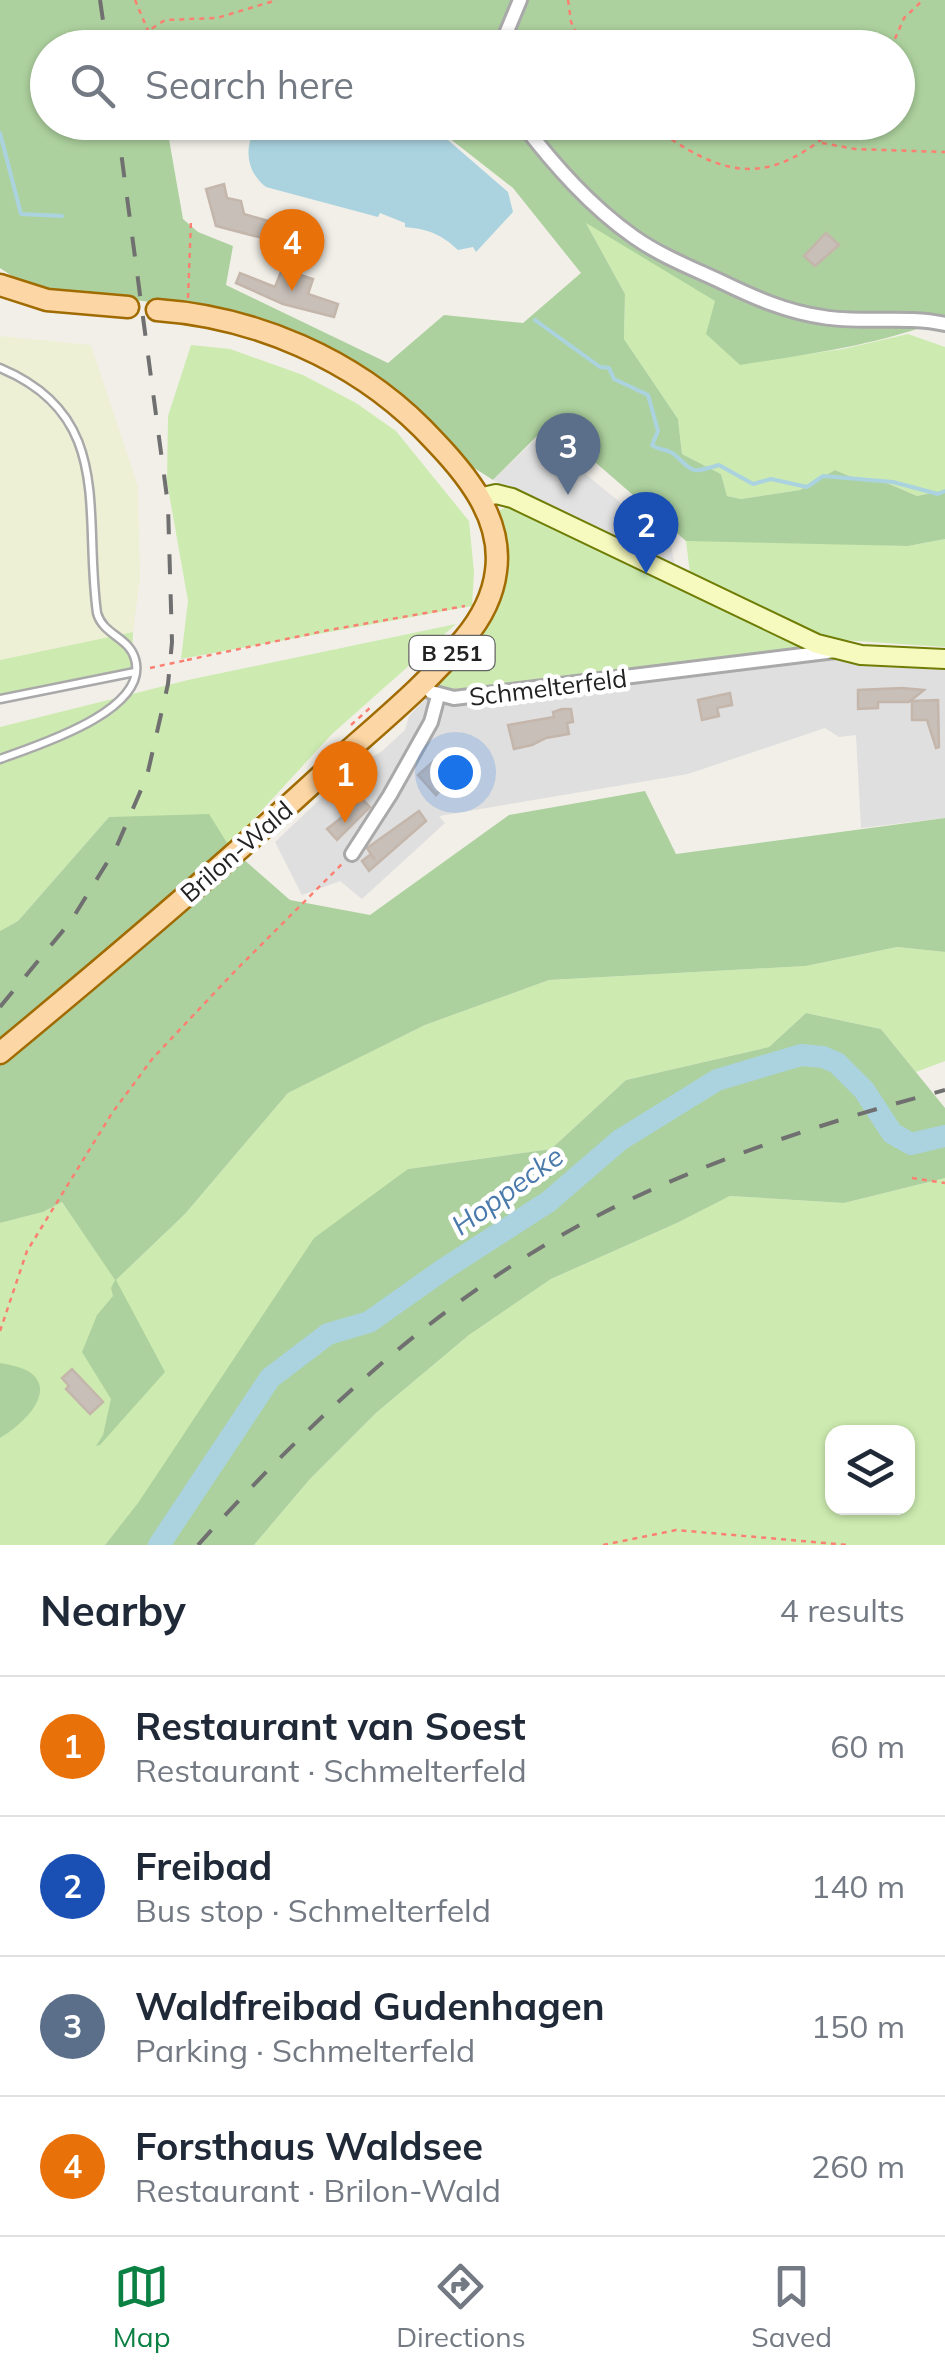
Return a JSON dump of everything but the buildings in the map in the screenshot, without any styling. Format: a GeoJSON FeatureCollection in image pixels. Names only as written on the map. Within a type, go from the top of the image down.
{"type":"FeatureCollection","features":[{"type":"Feature","properties":{"kind":"main road"},"geometry":{"type":"LineString","coordinates":[[0,285],[47,300],[128,307]]}},
{"type":"Feature","properties":{"kind":"main road","name":"Brilon-Wald"},"geometry":{"type":"LineString","coordinates":[[0,1053],[286,808],[464,640],[490,596],[497,568],[494,534],[479,498],[459,469],[414,420],[352,372],[274,336],[157,310]]}},
{"type":"Feature","properties":{"kind":"main road","name":"Schmelterfeld"},"geometry":{"type":"LineString","coordinates":[[479,498],[496,494],[512,498],[837,651],[945,659]]}},
{"type":"Feature","properties":{"kind":"street"},"geometry":{"type":"LineString","coordinates":[[508,30],[520,0]]}},
{"type":"Feature","properties":{"kind":"street"},"geometry":{"type":"LineString","coordinates":[[536,140],[559,169],[620,226],[658,252],[756,298],[797,312],[858,321],[945,313]]}},
{"type":"Feature","properties":{"kind":"street"},"geometry":{"type":"LineString","coordinates":[[916,318],[945,324]]}},
{"type":"Feature","properties":{"kind":"street","name":"Schmelterfeld"},"geometry":{"type":"LineString","coordinates":[[352,854],[430,722],[435,694],[454,698],[548,688],[837,651]]}},
{"type":"Feature","properties":{"kind":"lane"},"geometry":{"type":"LineString","coordinates":[[0,368],[43,391],[73,426],[87,469],[96,613],[103,628],[130,648],[137,672],[128,690],[102,715],[0,760]]}},
{"type":"Feature","properties":{"kind":"lane"},"geometry":{"type":"LineString","coordinates":[[0,698],[137,672]]}},
{"type":"Feature","properties":{"kind":"path"},"geometry":{"type":"LineString","coordinates":[[135,0],[147,30]]}},
{"type":"Feature","properties":{"kind":"path"},"geometry":{"type":"LineString","coordinates":[[152,30],[165,20],[217,18],[276,0]]}},
{"type":"Feature","properties":{"kind":"path"},"geometry":{"type":"LineString","coordinates":[[568,0],[575,30]]}},
{"type":"Feature","properties":{"kind":"path"},"geometry":{"type":"LineString","coordinates":[[899,30],[904,18],[923,0]]}},
{"type":"Feature","properties":{"kind":"path"},"geometry":{"type":"LineString","coordinates":[[677,140],[699,154],[750,170],[779,166],[824,140]]}},
{"type":"Feature","properties":{"kind":"path"},"geometry":{"type":"LineString","coordinates":[[821,143],[945,152]]}},
{"type":"Feature","properties":{"kind":"path"},"geometry":{"type":"LineString","coordinates":[[187,315],[190,220]]}},
{"type":"Feature","properties":{"kind":"path"},"geometry":{"type":"LineString","coordinates":[[465,614],[472,597]]}},
{"type":"Feature","properties":{"kind":"path"},"geometry":{"type":"LineString","coordinates":[[150,668],[347,626],[469,606]]}},
{"type":"Feature","properties":{"kind":"path"},"geometry":{"type":"LineString","coordinates":[[348,728],[373,706]]}},
{"type":"Feature","properties":{"kind":"path"},"geometry":{"type":"LineString","coordinates":[[0,1331],[27,1251],[112,1112],[153,1058],[352,854]]}},
{"type":"Feature","properties":{"kind":"path"},"geometry":{"type":"LineString","coordinates":[[912,1178],[945,1183]]}},
{"type":"Feature","properties":{"kind":"path"},"geometry":{"type":"LineString","coordinates":[[603,1545],[676,1530],[848,1545]]}},
{"type":"Feature","properties":{"kind":"shaded area"},"geometry":{"type":"Polygon","coordinates":[[[539,436],[671,544],[675,568],[493,480],[539,436]]]}},
{"type":"Feature","properties":{"kind":"shaded area"},"geometry":{"type":"Polygon","coordinates":[[[836,640],[862,646],[945,651],[945,818],[861,828],[856,735],[839,737],[825,728],[688,774],[439,816],[445,823],[362,899],[340,881],[302,895],[275,842],[354,767],[381,752],[405,730],[409,716],[426,698],[836,640]]]}},
{"type":"Feature","properties":{"kind":"green space"},"geometry":{"type":"Polygon","coordinates":[[[0,0],[945,0],[945,319],[870,342],[740,365],[706,334],[715,301],[586,223],[625,294],[624,339],[678,419],[682,454],[721,474],[727,496],[741,499],[800,490],[835,470],[861,481],[880,480],[917,496],[945,490],[945,539],[908,546],[686,541],[550,423],[493,480],[465,462],[415,407],[319,343],[179,305],[32,289],[0,268],[0,0]],[[30,30],[30,140],[169,140],[183,219],[198,232],[233,246],[226,285],[388,363],[444,315],[523,323],[581,273],[513,188],[452,140],[915,140],[915,30],[30,30]]]}},
{"type":"Feature","properties":{"kind":"green space"},"geometry":{"type":"Polygon","coordinates":[[[585,221],[716,301],[740,364],[843,349],[908,334],[945,347],[945,490],[917,496],[880,480],[861,481],[835,470],[800,490],[741,499],[727,496],[721,474],[682,454],[678,419],[624,339],[625,294],[585,221]]]}},
{"type":"Feature","properties":{"kind":"green space"},"geometry":{"type":"Polygon","coordinates":[[[0,336],[91,345],[138,486],[140,578],[133,632],[0,660],[0,336]]]}},
{"type":"Feature","properties":{"kind":"green space"},"geometry":{"type":"Polygon","coordinates":[[[191,345],[230,349],[303,375],[356,403],[396,431],[469,521],[474,572],[472,606],[181,659],[188,601],[167,482],[168,416],[191,345]]]}},
{"type":"Feature","properties":{"kind":"green space"},"geometry":{"type":"Polygon","coordinates":[[[509,506],[551,519],[802,648],[549,686],[445,690],[436,682],[479,639],[497,609],[504,574],[499,515],[500,510],[509,506]]]}},
{"type":"Feature","properties":{"kind":"green space"},"geometry":{"type":"Polygon","coordinates":[[[945,539],[945,647],[827,639],[690,573],[686,541],[908,546],[945,539]]]}},
{"type":"Feature","properties":{"kind":"green space"},"geometry":{"type":"Polygon","coordinates":[[[456,624],[332,734],[229,846],[109,817],[18,921],[0,931],[0,727],[188,680],[456,624]]]}},
{"type":"Feature","properties":{"kind":"green space"},"geometry":{"type":"Polygon","coordinates":[[[133,632],[132,669],[0,698],[0,660],[133,632]]]}},
{"type":"Feature","properties":{"kind":"green space"},"geometry":{"type":"Polygon","coordinates":[[[645,791],[676,854],[945,818],[945,952],[897,947],[806,966],[549,980],[425,1025],[288,1093],[185,1214],[116,1280],[165,1372],[96,1446],[103,1435],[111,1399],[82,1352],[97,1315],[113,1296],[115,1280],[62,1202],[43,1212],[0,1223],[0,1064],[242,858],[290,900],[370,915],[509,815],[645,791]]]}},
{"type":"Feature","properties":{"kind":"green space"},"geometry":{"type":"Polygon","coordinates":[[[209,814],[229,846],[0,1046],[0,931],[18,921],[109,817],[209,814]]]}},
{"type":"Feature","properties":{"kind":"green space"},"geometry":{"type":"Polygon","coordinates":[[[897,947],[945,952],[945,1061],[916,1072],[881,1029],[806,1013],[769,1047],[626,1080],[551,1149],[408,1169],[105,1545],[0,1545],[0,1223],[43,1212],[62,1202],[116,1280],[185,1214],[288,1093],[425,1025],[549,980],[806,966],[897,947]]]}},
{"type":"Feature","properties":{"kind":"green space"},"geometry":{"type":"Polygon","coordinates":[[[806,1013],[881,1029],[945,1108],[945,1178],[844,1203],[730,1196],[551,1279],[469,1335],[376,1413],[310,1479],[254,1545],[105,1545],[138,1503],[314,1238],[408,1169],[551,1149],[626,1080],[769,1047],[806,1013]]]}},
{"type":"Feature","properties":{"kind":"green space"},"geometry":{"type":"Polygon","coordinates":[[[945,1178],[945,1545],[254,1545],[310,1479],[376,1413],[469,1335],[551,1279],[730,1196],[844,1203],[945,1178]]]}},
{"type":"Feature","properties":{"kind":"green space"},"geometry":{"type":"Polygon","coordinates":[[[0,1363],[31,1373],[40,1391],[25,1419],[0,1438],[0,1363]]]}},
{"type":"Feature","properties":{"kind":"water"},"geometry":{"type":"Polygon","coordinates":[[[251,140],[448,140],[508,192],[513,212],[476,252],[473,247],[458,250],[434,233],[405,227],[405,223],[380,213],[378,217],[266,187],[250,165],[251,140]]]}},
{"type":"Feature","properties":{"kind":"waterway"},"geometry":{"type":"LineString","coordinates":[[0,133],[21,214],[62,216]]}},
{"type":"Feature","properties":{"kind":"waterway"},"geometry":{"type":"LineString","coordinates":[[535,320],[600,367],[609,368],[614,379],[648,395],[658,431],[652,445],[672,453],[694,470],[719,465],[753,484],[771,479],[807,487],[823,476],[893,482],[938,494],[945,491]]}},
{"type":"Feature","properties":{"kind":"waterway","name":"Hoppecke"},"geometry":{"type":"LineString","coordinates":[[159,1545],[270,1378],[328,1334],[369,1322],[548,1202],[620,1140],[717,1080],[801,1055],[823,1057],[837,1063],[864,1090],[892,1133],[911,1144],[945,1136]]}},
{"type":"Feature","properties":{"kind":"railway"},"geometry":{"type":"LineString","coordinates":[[100,0],[104,30]]}},
{"type":"Feature","properties":{"kind":"railway"},"geometry":{"type":"LineString","coordinates":[[0,1007],[71,921],[116,848],[147,776],[168,684],[172,642],[168,505],[119,140]]}},
{"type":"Feature","properties":{"kind":"railway"},"geometry":{"type":"LineString","coordinates":[[198,1545],[294,1444],[397,1351],[508,1268],[567,1232],[629,1200],[745,1152],[945,1090]]}},
{"type":"Feature","properties":{"kind":"place","name":"Forsthaus Waldsee"},"geometry":{"type":"Point","coordinates":[292,291]}},
{"type":"Feature","properties":{"kind":"place","name":"Waldfreibad Gudenhagen"},"geometry":{"type":"Point","coordinates":[568,495]}},
{"type":"Feature","properties":{"kind":"place","name":"Freibad"},"geometry":{"type":"Point","coordinates":[646,574]}},
{"type":"Feature","properties":{"kind":"place","name":"Restaurant van Soest"},"geometry":{"type":"Point","coordinates":[345,823]}}]}
